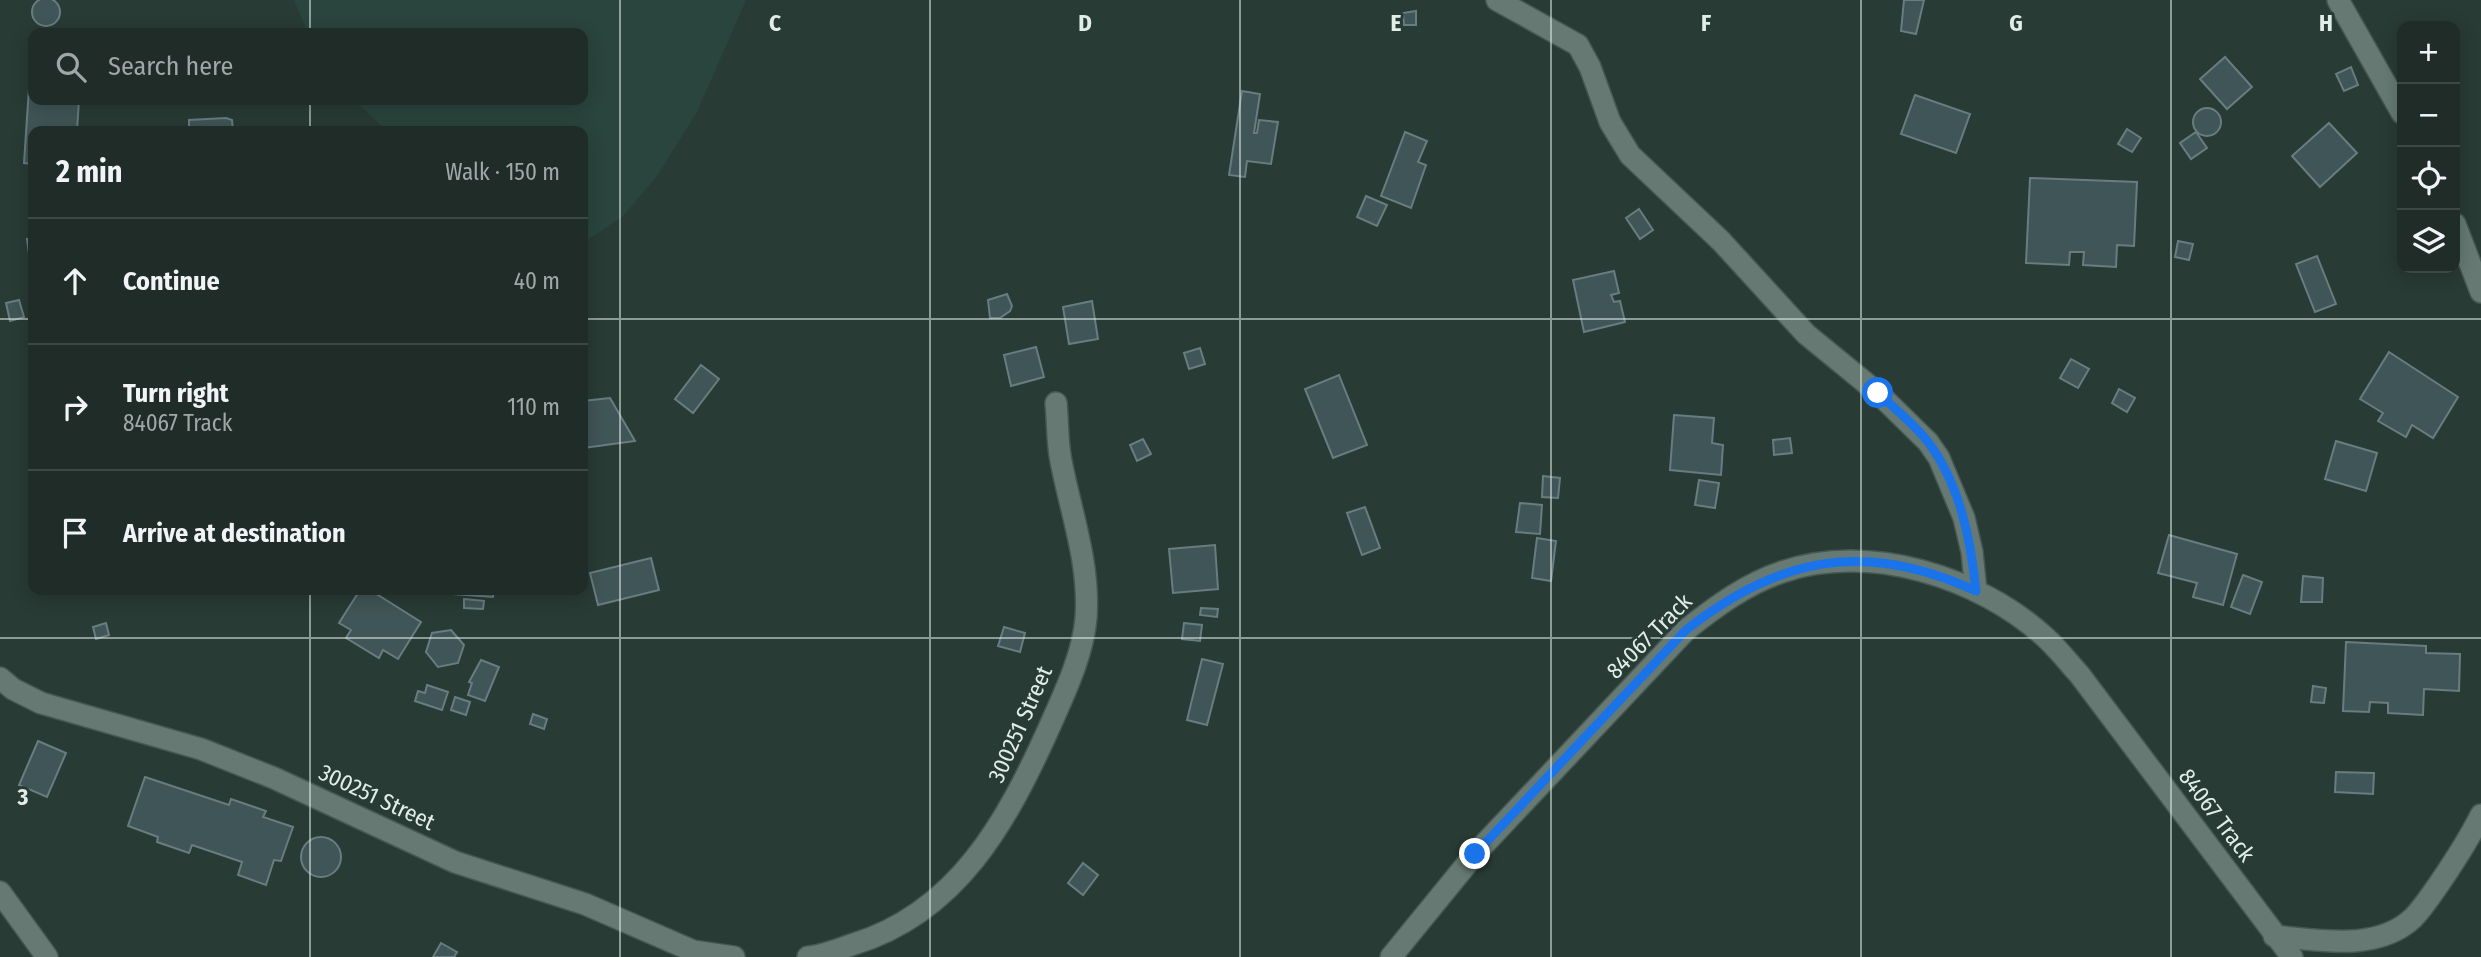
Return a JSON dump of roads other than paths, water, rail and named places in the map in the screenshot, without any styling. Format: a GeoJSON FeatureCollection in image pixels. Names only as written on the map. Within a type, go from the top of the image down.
{"type":"FeatureCollection","features":[{"type":"Feature","properties":{"kind":"street"},"geometry":{"type":"LineString","coordinates":[[1497,0],[1578,45],[1588,60],[1610,122],[1630,155],[1721,241],[1806,334],[1878,393],[1928,442],[1939,458],[1964,518],[1972,552],[1976,591]]}},
{"type":"Feature","properties":{"kind":"street"},"geometry":{"type":"LineString","coordinates":[[2338,0],[2397,104]]}},
{"type":"Feature","properties":{"kind":"street"},"geometry":{"type":"LineString","coordinates":[[2460,237],[2481,292]]}},
{"type":"Feature","properties":{"kind":"street","name":"300251 Street"},"geometry":{"type":"LineString","coordinates":[[808,957],[867,940],[899,925],[960,880],[986,848],[1015,801],[1055,713],[1079,650],[1086,619],[1083,558],[1060,458],[1056,403]]}},
{"type":"Feature","properties":{"kind":"street","name":"84067 Track"},"geometry":{"type":"LineString","coordinates":[[1391,957],[1475,854],[1686,630],[1721,602],[1783,572],[1839,562],[1918,570],[1949,579],[1976,591],[2046,638],[2079,674],[2292,957]]}},
{"type":"Feature","properties":{"kind":"street","name":"300251 Street"},"geometry":{"type":"LineString","coordinates":[[0,678],[13,689],[41,703],[201,749],[262,773],[455,862],[585,904],[693,951],[734,957]]}},
{"type":"Feature","properties":{"kind":"street"},"geometry":{"type":"LineString","coordinates":[[2274,936],[2337,942],[2383,936],[2396,930],[2416,916],[2481,815]]}},
{"type":"Feature","properties":{"kind":"street"},"geometry":{"type":"LineString","coordinates":[[0,892],[47,957]]}}]}
